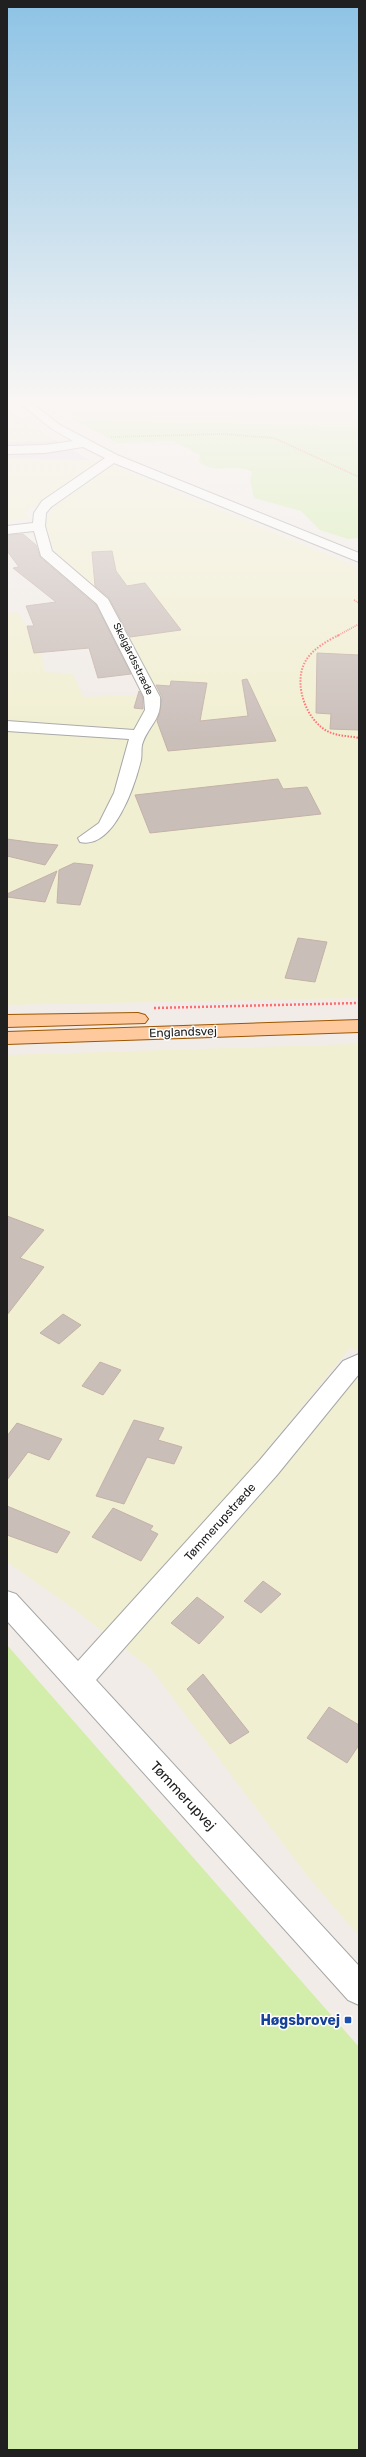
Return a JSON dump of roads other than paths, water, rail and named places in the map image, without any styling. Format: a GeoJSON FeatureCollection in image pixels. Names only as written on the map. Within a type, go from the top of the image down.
{"type":"FeatureCollection","features":[{"type":"Feature","properties":{"kind":"main road","name":"Englandsvej"},"geometry":{"type":"LineString","coordinates":[[7,1021],[359,1016]]}},
{"type":"Feature","properties":{"kind":"main road","name":"Englandsvej"},"geometry":{"type":"LineString","coordinates":[[7,1038],[359,1026]]}},
{"type":"Feature","properties":{"kind":"street","name":"Skelgårdsstræde"},"geometry":{"type":"LineString","coordinates":[[42,511],[39,526],[46,553],[90,588],[103,602],[120,632],[152,696],[153,710],[138,735],[129,772],[106,826],[86,838]]}},
{"type":"Feature","properties":{"kind":"street"},"geometry":{"type":"LineString","coordinates":[[243,511],[359,558]]}},
{"type":"Feature","properties":{"kind":"street"},"geometry":{"type":"LineString","coordinates":[[7,530],[39,526]]}},
{"type":"Feature","properties":{"kind":"street"},"geometry":{"type":"LineString","coordinates":[[7,726],[138,735]]}},
{"type":"Feature","properties":{"kind":"street","name":"Tømmerupstræde"},"geometry":{"type":"LineString","coordinates":[[78,1681],[268,1468],[351,1367],[359,1363]]}},
{"type":"Feature","properties":{"kind":"street","name":"Tømmerupvej"},"geometry":{"type":"LineString","coordinates":[[7,1602],[359,1989]]}},
{"type":"Feature","properties":{"kind":"place","name":"Høgsbrovej"},"geometry":{"type":"Point","coordinates":[348,2020]}}]}
